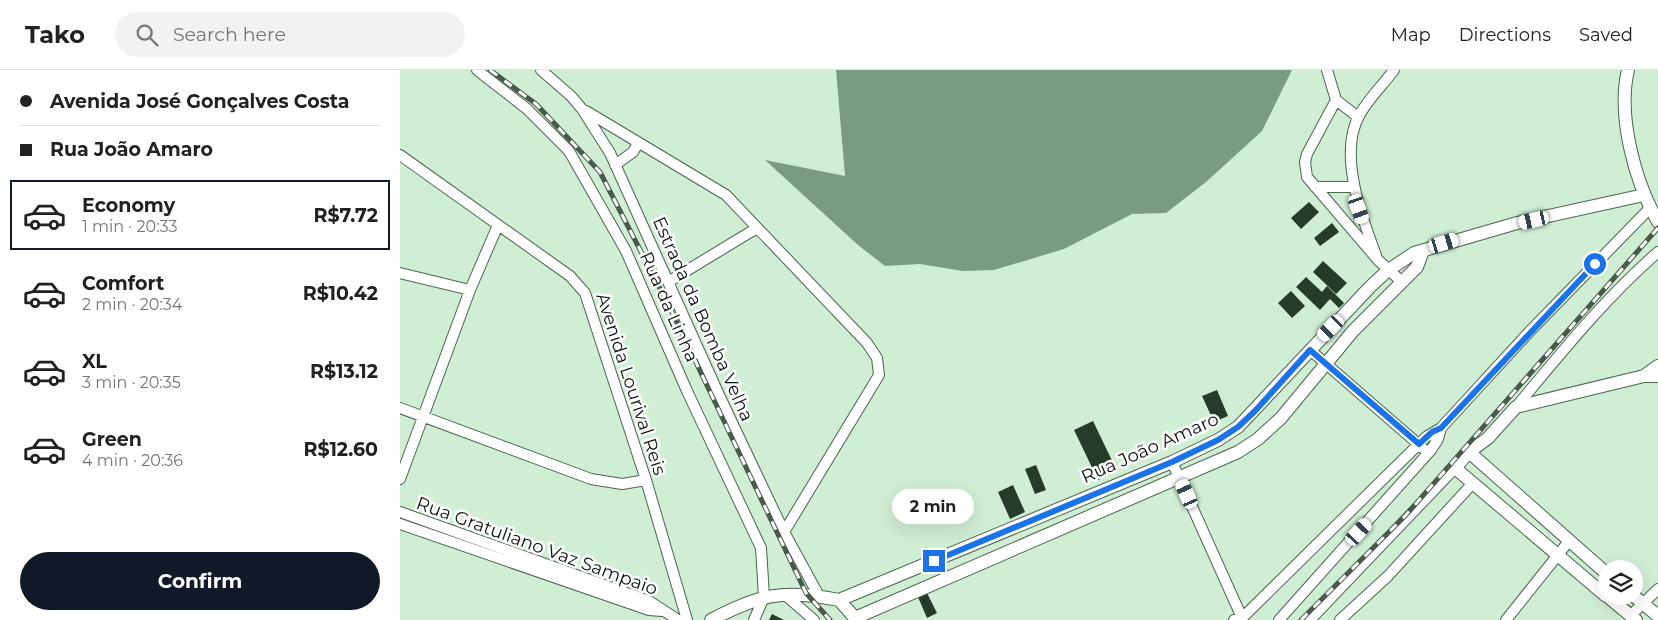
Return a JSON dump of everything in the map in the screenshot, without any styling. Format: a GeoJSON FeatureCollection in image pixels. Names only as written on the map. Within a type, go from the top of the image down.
{"type":"FeatureCollection","features":[{"type":"Feature","properties":{"kind":"street","name":"Rua da Linha"},"geometry":{"type":"LineString","coordinates":[[477,70],[527,109],[569,151],[608,215],[626,251],[687,391],[761,548],[764,597]]}},
{"type":"Feature","properties":{"kind":"street","name":"Estrada da Bomba Velha"},"geometry":{"type":"LineString","coordinates":[[541,70],[582,108],[615,165],[784,532],[818,596]]}},
{"type":"Feature","properties":{"kind":"street"},"geometry":{"type":"LineString","coordinates":[[1326,70],[1336,100],[1358,117]]}},
{"type":"Feature","properties":{"kind":"street"},"geometry":{"type":"LineString","coordinates":[[1378,260],[1359,209],[1354,188],[1352,150],[1358,117],[1394,70]]}},
{"type":"Feature","properties":{"kind":"street"},"geometry":{"type":"LineString","coordinates":[[1628,70],[1625,81],[1625,108],[1629,138],[1644,195],[1658,222]]}},
{"type":"Feature","properties":{"kind":"street"},"geometry":{"type":"LineString","coordinates":[[1336,100],[1311,145],[1305,162],[1307,177],[1378,260],[1402,282]]}},
{"type":"Feature","properties":{"kind":"street"},"geometry":{"type":"LineString","coordinates":[[582,108],[726,195],[867,343],[877,358],[879,375],[784,532]]}},
{"type":"Feature","properties":{"kind":"street"},"geometry":{"type":"LineString","coordinates":[[615,165],[633,152],[638,143]]}},
{"type":"Feature","properties":{"kind":"street","name":"Avenida Lourival Reis"},"geometry":{"type":"LineString","coordinates":[[400,154],[570,276],[585,293],[646,480],[687,620]]}},
{"type":"Feature","properties":{"kind":"street"},"geometry":{"type":"LineString","coordinates":[[1315,188],[1354,188]]}},
{"type":"Feature","properties":{"kind":"street","name":"Rua João Amaro"},"geometry":{"type":"LineString","coordinates":[[839,600],[1172,462],[1218,440],[1238,427],[1388,271],[1414,253],[1517,223],[1644,195]]}},
{"type":"Feature","properties":{"kind":"street"},"geometry":{"type":"LineString","coordinates":[[1172,462],[1240,619],[1419,444],[1432,432],[1441,428],[1531,330],[1650,208]]}},
{"type":"Feature","properties":{"kind":"street"},"geometry":{"type":"LineString","coordinates":[[400,480],[470,290],[498,225]]}},
{"type":"Feature","properties":{"kind":"street"},"geometry":{"type":"LineString","coordinates":[[668,282],[757,228]]}},
{"type":"Feature","properties":{"kind":"street"},"geometry":{"type":"LineString","coordinates":[[711,620],[747,602],[784,594],[818,596],[839,600],[855,619],[1179,476],[1238,452],[1258,439],[1281,418],[1353,332],[1417,267],[1423,251]]}},
{"type":"Feature","properties":{"kind":"street"},"geometry":{"type":"LineString","coordinates":[[1310,620],[1470,452],[1488,438],[1628,277],[1658,252]]}},
{"type":"Feature","properties":{"kind":"street"},"geometry":{"type":"LineString","coordinates":[[400,273],[470,290]]}},
{"type":"Feature","properties":{"kind":"street"},"geometry":{"type":"LineString","coordinates":[[1310,350],[1325,365],[1429,453]]}},
{"type":"Feature","properties":{"kind":"street"},"geometry":{"type":"LineString","coordinates":[[1644,376],[1658,366]]}},
{"type":"Feature","properties":{"kind":"street"},"geometry":{"type":"LineString","coordinates":[[1516,407],[1644,376],[1658,376]]}},
{"type":"Feature","properties":{"kind":"street"},"geometry":{"type":"LineString","coordinates":[[400,408],[592,479],[622,484],[646,480]]}},
{"type":"Feature","properties":{"kind":"street"},"geometry":{"type":"LineString","coordinates":[[1279,620],[1429,453],[1438,438],[1441,428]]}},
{"type":"Feature","properties":{"kind":"street"},"geometry":{"type":"LineString","coordinates":[[1340,620],[1388,576],[1473,483],[1482,464],[1488,438]]}},
{"type":"Feature","properties":{"kind":"street"},"geometry":{"type":"LineString","coordinates":[[1470,452],[1598,566]]}},
{"type":"Feature","properties":{"kind":"street"},"geometry":{"type":"LineString","coordinates":[[1455,468],[1598,589]]}},
{"type":"Feature","properties":{"kind":"street","name":"Rua Gratuliano Vaz Sampaio"},"geometry":{"type":"LineString","coordinates":[[400,512],[507,556],[649,610],[663,611],[678,620]]}},
{"type":"Feature","properties":{"kind":"street","name":"Rua Gratuliano Vaz Sampaio"},"geometry":{"type":"LineString","coordinates":[[400,524],[507,556]]}},
{"type":"Feature","properties":{"kind":"street"},"geometry":{"type":"LineString","coordinates":[[1506,620],[1569,541]]}},
{"type":"Feature","properties":{"kind":"street"},"geometry":{"type":"LineString","coordinates":[[1643,597],[1658,589]]}},
{"type":"Feature","properties":{"kind":"street"},"geometry":{"type":"LineString","coordinates":[[784,594],[814,620]]}},
{"type":"Feature","properties":{"kind":"street"},"geometry":{"type":"LineString","coordinates":[[754,620],[764,597]]}},
{"type":"Feature","properties":{"kind":"street"},"geometry":{"type":"LineString","coordinates":[[1643,604],[1658,616]]}},
{"type":"Feature","properties":{"kind":"street"},"geometry":{"type":"LineString","coordinates":[[1617,605],[1633,618],[1637,605]]}},
{"type":"Feature","properties":{"kind":"shaded area"},"geometry":{"type":"Polygon","coordinates":[[[836,70],[1292,70],[1262,131],[1206,182],[1166,213],[1132,214],[1064,249],[994,270],[963,271],[920,264],[885,266],[858,245],[765,160],[845,176],[836,70]]]}},
{"type":"Feature","properties":{"kind":"building"},"geometry":{"type":"Polygon","coordinates":[[[1309,202],[1319,212],[1301,229],[1291,218],[1309,202]]]}},
{"type":"Feature","properties":{"kind":"building"},"geometry":{"type":"Polygon","coordinates":[[[1332,223],[1339,232],[1320,246],[1314,238],[1332,223]]]}},
{"type":"Feature","properties":{"kind":"building"},"geometry":{"type":"Polygon","coordinates":[[[1323,261],[1347,283],[1336,294],[1313,272],[1323,261]]]}},
{"type":"Feature","properties":{"kind":"building"},"geometry":{"type":"Polygon","coordinates":[[[1306,277],[1322,292],[1327,286],[1344,303],[1339,308],[1330,299],[1320,310],[1296,287],[1306,277]]]}},
{"type":"Feature","properties":{"kind":"building"},"geometry":{"type":"Polygon","coordinates":[[[1291,291],[1305,306],[1292,318],[1278,303],[1291,291]]]}},
{"type":"Feature","properties":{"kind":"building"},"geometry":{"type":"Polygon","coordinates":[[[1217,390],[1228,416],[1214,422],[1202,396],[1217,390]]]}},
{"type":"Feature","properties":{"kind":"building"},"geometry":{"type":"Polygon","coordinates":[[[1093,421],[1117,471],[1098,480],[1074,430],[1093,421]]]}},
{"type":"Feature","properties":{"kind":"building"},"geometry":{"type":"Polygon","coordinates":[[[1036,465],[1046,490],[1035,494],[1025,469],[1036,465]]]}},
{"type":"Feature","properties":{"kind":"building"},"geometry":{"type":"Polygon","coordinates":[[[1013,485],[1025,512],[1010,519],[998,492],[1013,485]]]}},
{"type":"Feature","properties":{"kind":"building"},"geometry":{"type":"Polygon","coordinates":[[[927,593],[937,613],[927,618],[918,597],[927,593]]]}},
{"type":"Feature","properties":{"kind":"building"},"geometry":{"type":"Polygon","coordinates":[[[772,614],[784,620],[769,620],[772,614]]]}},
{"type":"Feature","properties":{"kind":"railway"},"geometry":{"type":"LineString","coordinates":[[490,70],[536,104],[600,172],[671,310],[806,593],[830,620]]}},
{"type":"Feature","properties":{"kind":"railway"},"geometry":{"type":"LineString","coordinates":[[1301,620],[1406,515],[1658,228]]}},
{"type":"Feature","properties":{"kind":"route"},"geometry":{"type":"LineString","coordinates":[[934,561],[1071,502],[1130,480],[1218,440],[1238,427],[1255,411],[1310,350],[1325,365],[1419,444],[1432,432],[1441,428],[1595,264]]}}]}
